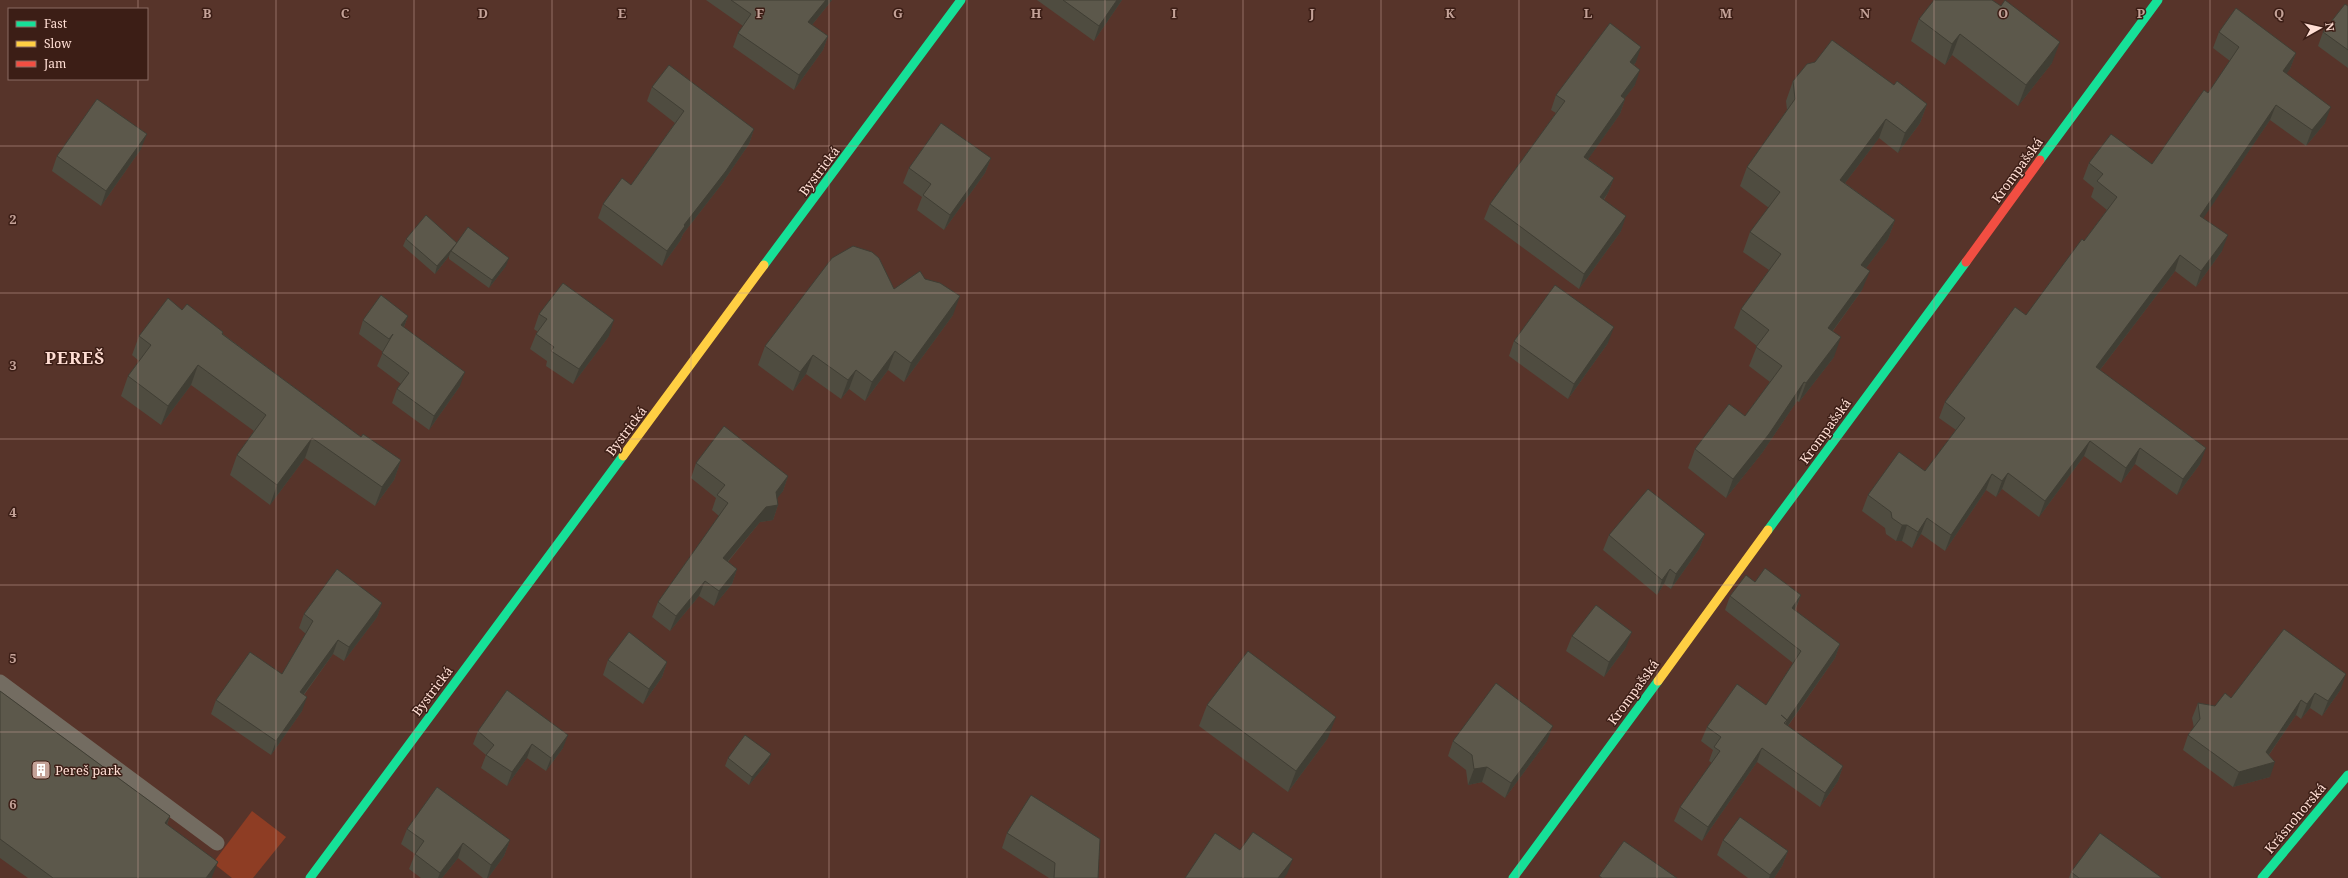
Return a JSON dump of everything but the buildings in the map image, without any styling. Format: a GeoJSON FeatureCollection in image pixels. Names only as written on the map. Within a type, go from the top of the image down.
{"type":"FeatureCollection","features":[{"type":"Feature","properties":{"kind":"street","name":"Bystrická"},"geometry":{"type":"LineString","coordinates":[[310,878],[962,0]]}},
{"type":"Feature","properties":{"kind":"street","name":"Krompašská"},"geometry":{"type":"LineString","coordinates":[[1513,878],[2158,0]]}},
{"type":"Feature","properties":{"kind":"street","name":"Krásnohorská"},"geometry":{"type":"LineString","coordinates":[[2262,878],[2348,776]]}},
{"type":"Feature","properties":{"kind":"lane"},"geometry":{"type":"LineString","coordinates":[[0,682],[217,843]]}},
{"type":"Feature","properties":{"kind":"shaded area"},"geometry":{"type":"Polygon","coordinates":[[[252,811],[286,837],[253,878],[232,878],[213,863],[252,811]]]}},
{"type":"Feature","properties":{"kind":"traffic: fast"},"geometry":{"type":"LineString","coordinates":[[764,265],[961,0]]}},
{"type":"Feature","properties":{"kind":"traffic: fast"},"geometry":{"type":"LineString","coordinates":[[2040,160],[2158,0]]}},
{"type":"Feature","properties":{"kind":"traffic: fast"},"geometry":{"type":"LineString","coordinates":[[1768,530],[1966,262]]}},
{"type":"Feature","properties":{"kind":"traffic: fast"},"geometry":{"type":"LineString","coordinates":[[310,878],[623,456]]}},
{"type":"Feature","properties":{"kind":"traffic: fast"},"geometry":{"type":"LineString","coordinates":[[1513,878],[1658,681]]}},
{"type":"Feature","properties":{"kind":"traffic: fast"},"geometry":{"type":"LineString","coordinates":[[2262,878],[2348,775]]}},
{"type":"Feature","properties":{"kind":"traffic: slow"},"geometry":{"type":"LineString","coordinates":[[623,456],[764,265]]}},
{"type":"Feature","properties":{"kind":"traffic: slow"},"geometry":{"type":"LineString","coordinates":[[1658,681],[1768,530]]}},
{"type":"Feature","properties":{"kind":"traffic: jam"},"geometry":{"type":"LineString","coordinates":[[1966,262],[2040,160]]}},
{"type":"Feature","properties":{"kind":"place","name":"Pereš park"},"geometry":{"type":"Point","coordinates":[41,770]}},
{"type":"Feature","properties":{"kind":"district","name":"PEREŠ"},"geometry":{"type":"Point","coordinates":[75,357]}}]}
